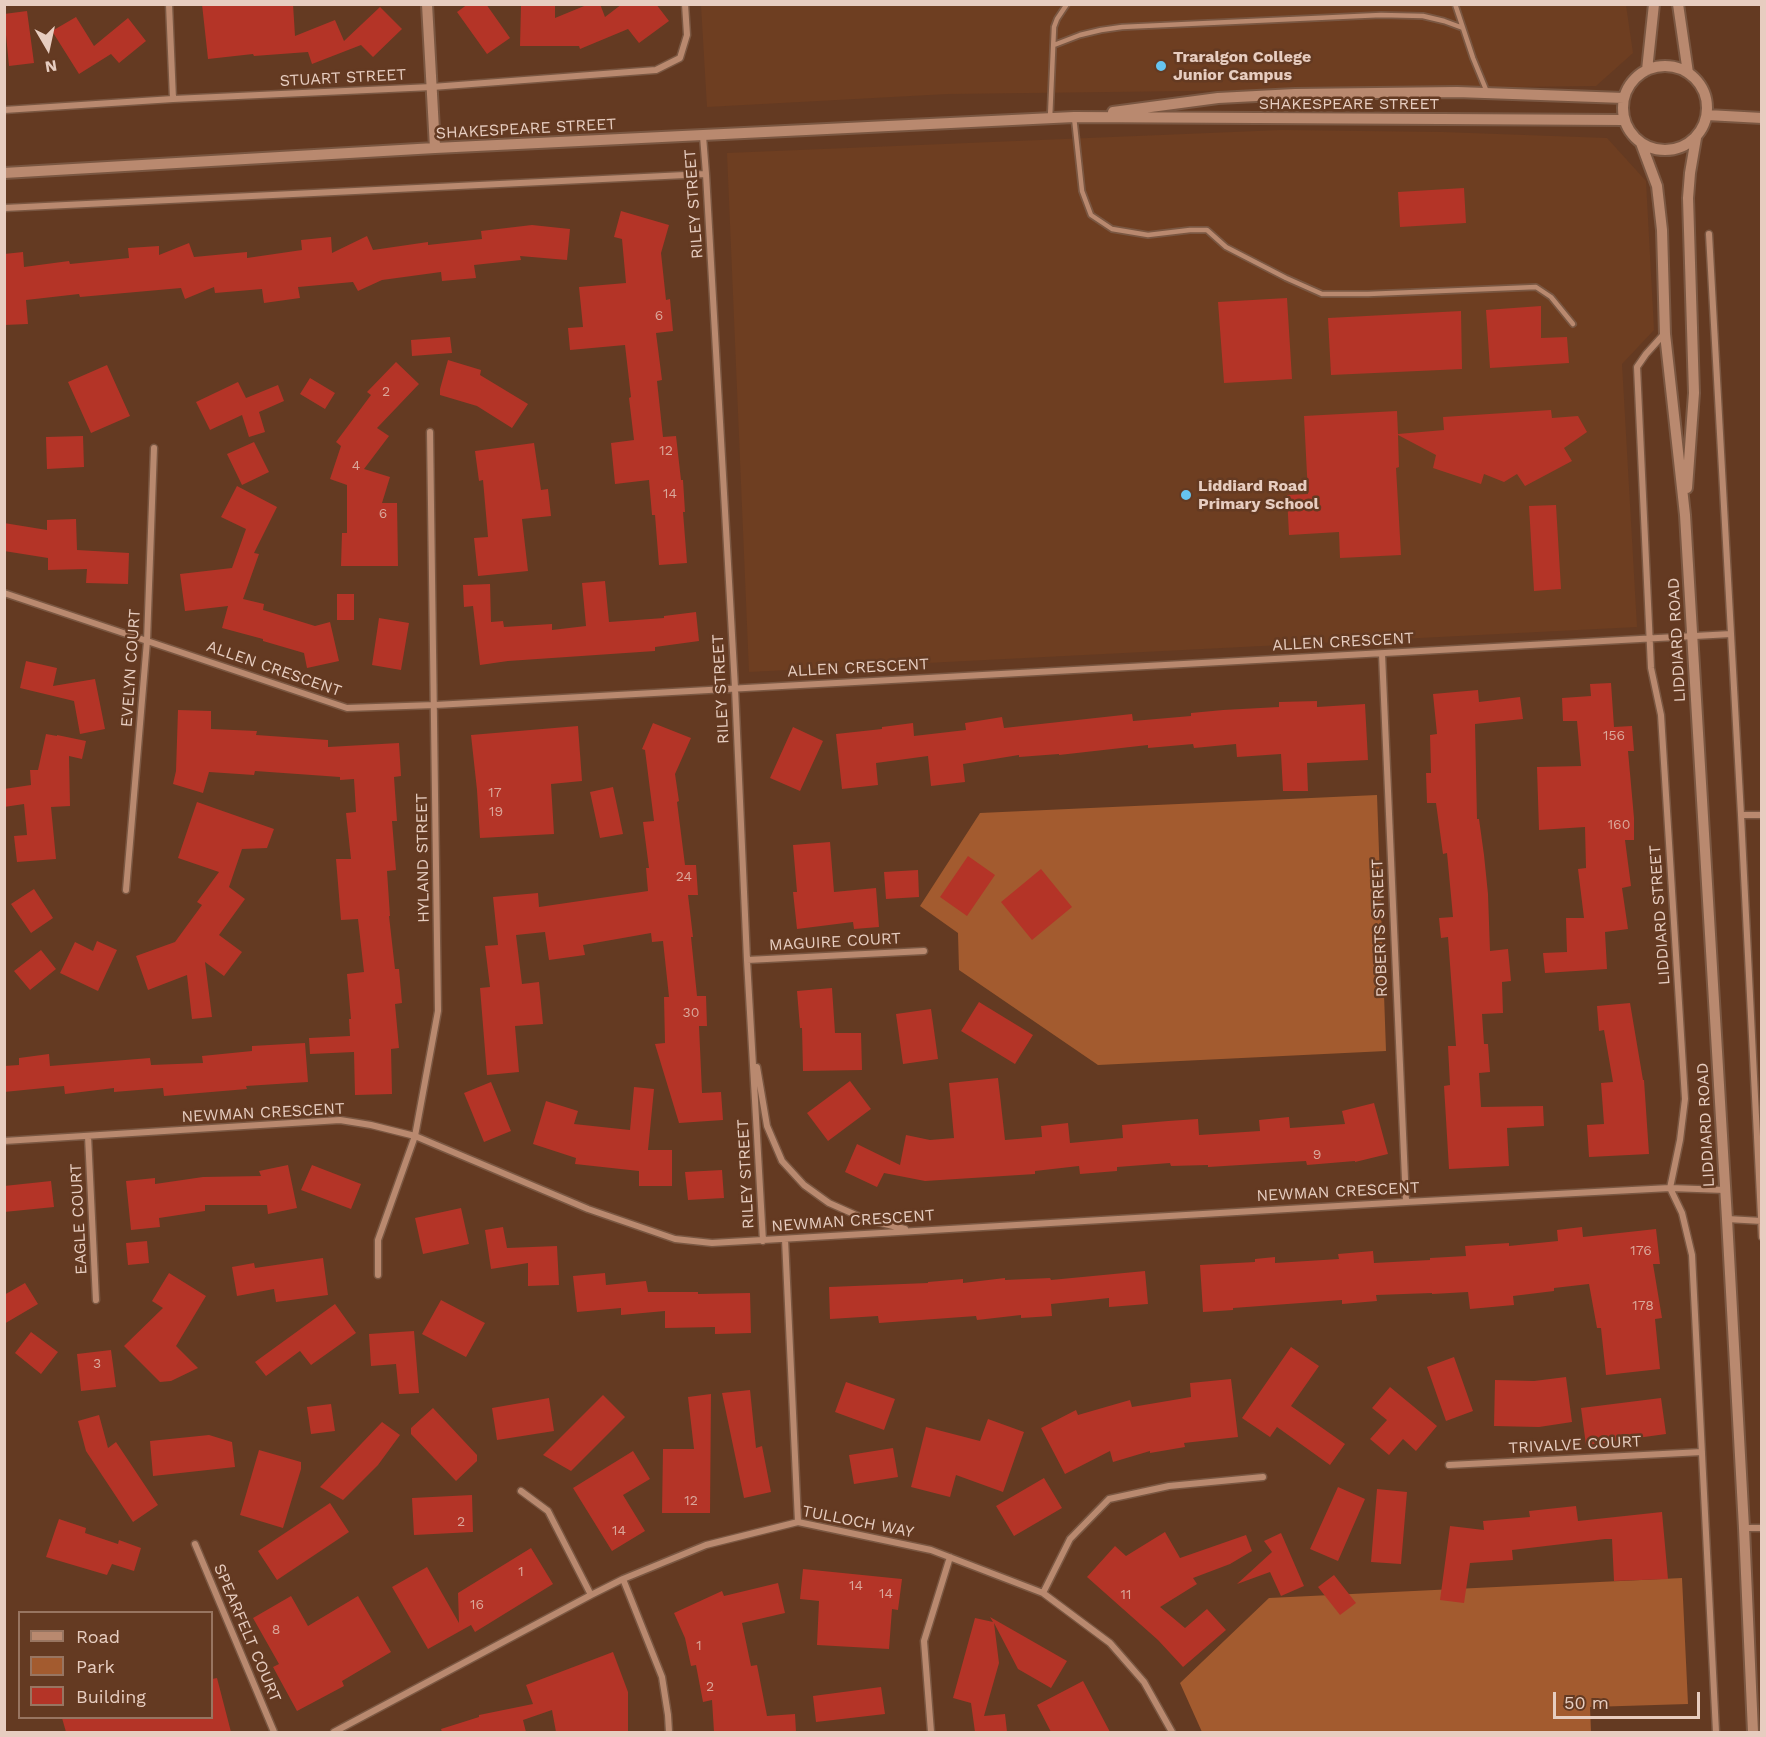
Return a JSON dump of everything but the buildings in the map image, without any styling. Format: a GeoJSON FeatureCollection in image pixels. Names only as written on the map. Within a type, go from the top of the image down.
{"type":"FeatureCollection","features":[{"type":"Feature","properties":{"kind":"street"},"geometry":{"type":"LineString","coordinates":[[170,4],[173,99]]}},
{"type":"Feature","properties":{"kind":"street"},"geometry":{"type":"LineString","coordinates":[[427,4],[435,148]]}},
{"type":"Feature","properties":{"kind":"street","name":"STUART STREET"},"geometry":{"type":"LineString","coordinates":[[4,110],[173,99],[432,87],[656,70],[680,58],[687,35],[685,4]]}},
{"type":"Feature","properties":{"kind":"street"},"geometry":{"type":"LineString","coordinates":[[1647,70],[1654,4]]}},
{"type":"Feature","properties":{"kind":"street"},"geometry":{"type":"LineString","coordinates":[[1678,4],[1688,73]]}},
{"type":"Feature","properties":{"kind":"street"},"geometry":{"type":"LineString","coordinates":[[1663,67],[1688,73],[1699,82],[1706,95],[1707,116],[1702,129],[1696,138],[1684,146],[1668,150],[1653,149],[1641,143],[1631,133],[1624,120],[1624,98],[1630,85],[1647,70],[1663,67]]}},
{"type":"Feature","properties":{"kind":"street","name":"SHAKESPEARE STREET"},"geometry":{"type":"LineString","coordinates":[[1074,117],[1218,98],[1295,94],[1446,92],[1624,98]]}},
{"type":"Feature","properties":{"kind":"street"},"geometry":{"type":"LineString","coordinates":[[1707,116],[1761,118]]}},
{"type":"Feature","properties":{"kind":"street","name":"SHAKESPEARE STREET"},"geometry":{"type":"LineString","coordinates":[[4,173],[435,148],[1074,117],[1624,120]]}},
{"type":"Feature","properties":{"kind":"street","name":"RILEY STREET"},"geometry":{"type":"LineString","coordinates":[[703,136],[735,688],[763,1241]]}},
{"type":"Feature","properties":{"kind":"street","name":"LIDDIARD ROAD"},"geometry":{"type":"LineString","coordinates":[[1685,515],[1694,393],[1688,198],[1696,138]]}},
{"type":"Feature","properties":{"kind":"street","name":"LIDDIARD ROAD"},"geometry":{"type":"LineString","coordinates":[[1641,143],[1657,186],[1662,230],[1665,334],[1685,515],[1727,1219],[1753,1732]]}},
{"type":"Feature","properties":{"kind":"street"},"geometry":{"type":"LineString","coordinates":[[4,208],[706,174]]}},
{"type":"Feature","properties":{"kind":"street"},"geometry":{"type":"LineString","coordinates":[[1709,234],[1741,815],[1761,1238]]}},
{"type":"Feature","properties":{"kind":"street","name":"LIDDIARD ROAD"},"geometry":{"type":"LineString","coordinates":[[1650,639],[1637,368],[1646,354],[1665,334]]}},
{"type":"Feature","properties":{"kind":"street","name":"HYLAND STREET"},"geometry":{"type":"LineString","coordinates":[[378,1275],[378,1240],[415,1136],[438,1011],[430,432]]}},
{"type":"Feature","properties":{"kind":"street","name":"EVELYN COURT"},"geometry":{"type":"LineString","coordinates":[[126,890],[147,641],[154,448]]}},
{"type":"Feature","properties":{"kind":"street","name":"ALLEN CRESCENT"},"geometry":{"type":"LineString","coordinates":[[4,593],[347,708],[1731,634]]}},
{"type":"Feature","properties":{"kind":"street","name":"LIDDIARD STREET"},"geometry":{"type":"LineString","coordinates":[[1650,639],[1651,668],[1661,715],[1685,1099],[1680,1140],[1670,1188]]}},
{"type":"Feature","properties":{"kind":"street","name":"ROBERTS STREET"},"geometry":{"type":"LineString","coordinates":[[1382,654],[1406,1202]]}},
{"type":"Feature","properties":{"kind":"street"},"geometry":{"type":"LineString","coordinates":[[1741,815],[1761,815]]}},
{"type":"Feature","properties":{"kind":"street","name":"MAGUIRE COURT"},"geometry":{"type":"LineString","coordinates":[[747,960],[924,951]]}},
{"type":"Feature","properties":{"kind":"street"},"geometry":{"type":"LineString","coordinates":[[751,1037],[767,1126],[782,1161],[804,1185],[829,1203],[865,1219],[913,1231]]}},
{"type":"Feature","properties":{"kind":"street","name":"NEWMAN CRESCENT"},"geometry":{"type":"LineString","coordinates":[[4,1141],[340,1120],[415,1136],[588,1209],[675,1239],[712,1243],[1670,1188],[1725,1190]]}},
{"type":"Feature","properties":{"kind":"street","name":"EAGLE COURT"},"geometry":{"type":"LineString","coordinates":[[88,1136],[96,1300]]}},
{"type":"Feature","properties":{"kind":"street"},"geometry":{"type":"LineString","coordinates":[[1670,1188],[1682,1213],[1692,1255],[1716,1732]]}},
{"type":"Feature","properties":{"kind":"street"},"geometry":{"type":"LineString","coordinates":[[1727,1219],[1761,1221]]}},
{"type":"Feature","properties":{"kind":"street"},"geometry":{"type":"LineString","coordinates":[[784,1239],[798,1522]]}},
{"type":"Feature","properties":{"kind":"street","name":"TRIVALVE COURT"},"geometry":{"type":"LineString","coordinates":[[1449,1465],[1702,1452]]}},
{"type":"Feature","properties":{"kind":"street"},"geometry":{"type":"LineString","coordinates":[[1043,1593],[1070,1539],[1109,1499],[1169,1486],[1263,1477]]}},
{"type":"Feature","properties":{"kind":"street"},"geometry":{"type":"LineString","coordinates":[[521,1491],[548,1511],[591,1595]]}},
{"type":"Feature","properties":{"kind":"street","name":"TULLOCH WAY"},"geometry":{"type":"LineString","coordinates":[[334,1732],[623,1579],[706,1545],[798,1522],[931,1550],[1043,1593],[1110,1643],[1144,1682],[1172,1732]]}},
{"type":"Feature","properties":{"kind":"street"},"geometry":{"type":"LineString","coordinates":[[1744,1528],[1761,1528]]}},
{"type":"Feature","properties":{"kind":"street","name":"SPEARFELT COURT"},"geometry":{"type":"LineString","coordinates":[[195,1544],[274,1732]]}},
{"type":"Feature","properties":{"kind":"street"},"geometry":{"type":"LineString","coordinates":[[931,1732],[924,1641],[950,1557]]}},
{"type":"Feature","properties":{"kind":"street"},"geometry":{"type":"LineString","coordinates":[[623,1579],[662,1677],[669,1732]]}},
{"type":"Feature","properties":{"kind":"lane"},"geometry":{"type":"LineString","coordinates":[[1050,118],[1054,27],[1067,4]]}},
{"type":"Feature","properties":{"kind":"lane"},"geometry":{"type":"LineString","coordinates":[[1455,4],[1487,93]]}},
{"type":"Feature","properties":{"kind":"lane"},"geometry":{"type":"LineString","coordinates":[[1054,45],[1080,35],[1122,27],[1381,15],[1423,16],[1463,28]]}},
{"type":"Feature","properties":{"kind":"lane"},"geometry":{"type":"LineString","coordinates":[[1074,117],[1082,191],[1092,215],[1112,229],[1148,235],[1207,230],[1226,247],[1322,294],[1536,287],[1551,297],[1573,324]]}},
{"type":"Feature","properties":{"kind":"shaded area","name":"Traralgon College Junior Campus"},"geometry":{"type":"Polygon","coordinates":[[[701,5],[1626,5],[1633,53],[1596,86],[948,94],[707,107],[701,5]]]}},
{"type":"Feature","properties":{"kind":"shaded area","name":"Liddiard Road Primary School"},"geometry":{"type":"Polygon","coordinates":[[[1281,130],[1443,132],[1607,138],[1646,181],[1654,330],[1622,364],[1637,627],[749,672],[727,153],[1281,130]]]}},
{"type":"Feature","properties":{"kind":"green space"},"geometry":{"type":"Polygon","coordinates":[[[1377,795],[1386,1051],[1098,1065],[959,970],[958,933],[920,906],[980,813],[1377,795]]]}},
{"type":"Feature","properties":{"kind":"green space"},"geometry":{"type":"Polygon","coordinates":[[[1682,1578],[1688,1704],[1590,1707],[1591,1732],[1202,1732],[1180,1683],[1269,1598],[1682,1578]]]}},
{"type":"Feature","properties":{"kind":"place","name":"Traralgon College Junior Campus"},"geometry":{"type":"Point","coordinates":[1161,66]}},
{"type":"Feature","properties":{"kind":"place","name":"Liddiard Road Primary School"},"geometry":{"type":"Point","coordinates":[1186,495]}}]}
